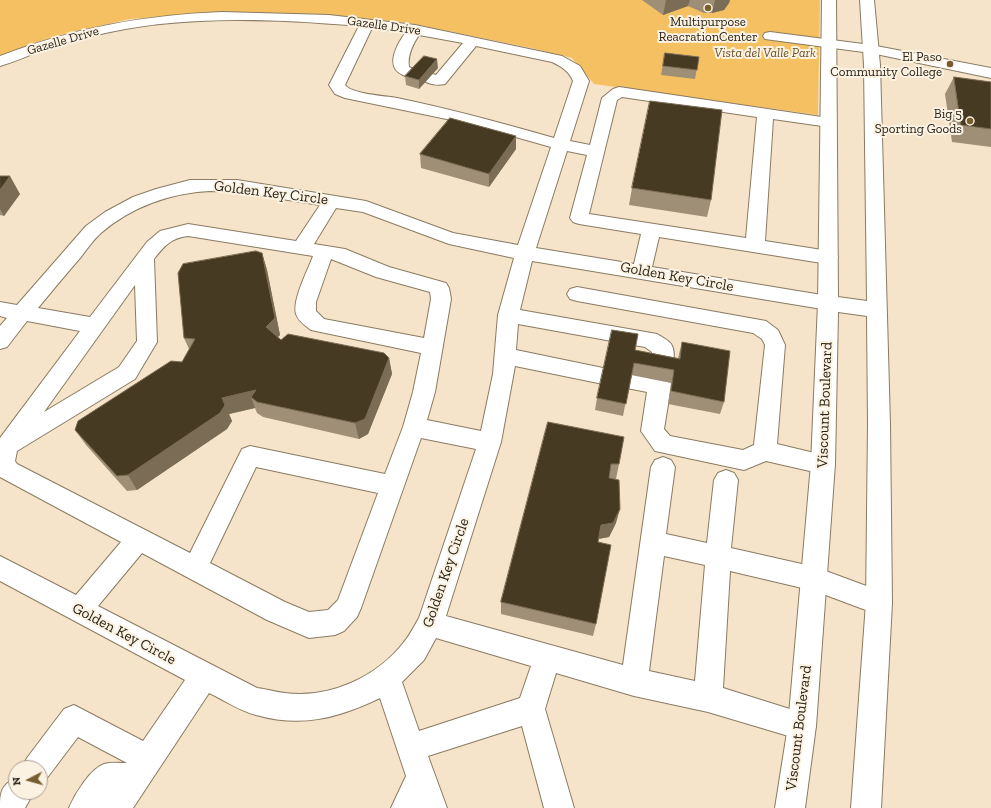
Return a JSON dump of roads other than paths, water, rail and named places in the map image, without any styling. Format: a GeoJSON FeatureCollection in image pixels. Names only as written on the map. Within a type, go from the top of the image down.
{"type":"FeatureCollection","features":[{"type":"Feature","properties":{"kind":"street","name":"Viscount Boulevard"},"geometry":{"type":"LineString","coordinates":[[790,808],[802,726],[823,464],[828,303],[829,0]]}},
{"type":"Feature","properties":{"kind":"street"},"geometry":{"type":"LineString","coordinates":[[866,808],[878,603],[879,424],[871,49],[867,0]]}},
{"type":"Feature","properties":{"kind":"street","name":"Gazelle Drive"},"geometry":{"type":"LineString","coordinates":[[0,61],[88,32],[131,24],[225,17],[273,17],[368,23],[415,29],[557,59],[568,63],[579,74],[581,81],[525,252]]}},
{"type":"Feature","properties":{"kind":"street"},"geometry":{"type":"LineString","coordinates":[[368,23],[355,46],[337,85],[341,91],[351,95],[397,103],[469,119],[561,145],[597,151]]}},
{"type":"Feature","properties":{"kind":"street"},"geometry":{"type":"LineString","coordinates":[[415,29],[407,41],[400,62],[402,69],[422,77],[439,81],[472,41]]}},
{"type":"Feature","properties":{"kind":"street"},"geometry":{"type":"LineString","coordinates":[[770,36],[871,49],[991,73]]}},
{"type":"Feature","properties":{"kind":"street"},"geometry":{"type":"LineString","coordinates":[[828,257],[579,218],[610,98],[618,92],[829,122]]}},
{"type":"Feature","properties":{"kind":"street"},"geometry":{"type":"LineString","coordinates":[[755,246],[765,113]]}},
{"type":"Feature","properties":{"kind":"street","name":"Golden Key Circle"},"geometry":{"type":"LineString","coordinates":[[0,341],[93,230],[111,216],[139,201],[162,192],[190,186],[210,185],[237,186],[366,207],[448,238],[482,246],[876,310]]}},
{"type":"Feature","properties":{"kind":"street"},"geometry":{"type":"LineString","coordinates":[[301,248],[332,201]]}},
{"type":"Feature","properties":{"kind":"street"},"geometry":{"type":"LineString","coordinates":[[642,271],[651,229]]}},
{"type":"Feature","properties":{"kind":"street"},"geometry":{"type":"LineString","coordinates":[[188,230],[301,248],[338,254],[383,272],[438,288],[441,299],[424,392],[414,427],[348,608],[335,622],[309,625],[276,610],[194,568],[9,471],[3,462],[7,446],[144,258],[160,239],[172,231],[188,230]]}},
{"type":"Feature","properties":{"kind":"street"},"geometry":{"type":"LineString","coordinates":[[324,251],[306,302],[306,314],[318,325],[432,347]]}},
{"type":"Feature","properties":{"kind":"street","name":"Golden Key Circle"},"geometry":{"type":"LineString","coordinates":[[0,568],[204,676],[255,701],[286,707],[320,706],[352,697],[373,687],[399,666],[414,651],[430,624],[490,442],[504,374],[508,315],[525,252]]}},
{"type":"Feature","properties":{"kind":"street"},"geometry":{"type":"LineString","coordinates":[[7,446],[127,373],[147,342],[144,258]]}},
{"type":"Feature","properties":{"kind":"street"},"geometry":{"type":"LineString","coordinates":[[610,300],[618,267]]}},
{"type":"Feature","properties":{"kind":"street"},"geometry":{"type":"LineString","coordinates":[[577,294],[759,326],[771,334],[775,345],[765,451]]}},
{"type":"Feature","properties":{"kind":"street"},"geometry":{"type":"LineString","coordinates":[[0,309],[95,326]]}},
{"type":"Feature","properties":{"kind":"street"},"geometry":{"type":"LineString","coordinates":[[508,315],[650,340],[663,349],[661,379],[652,431],[663,444],[744,460],[765,451],[823,464]]}},
{"type":"Feature","properties":{"kind":"street"},"geometry":{"type":"LineString","coordinates":[[505,356],[603,376]]}},
{"type":"Feature","properties":{"kind":"street"},"geometry":{"type":"LineString","coordinates":[[630,380],[661,379]]}},
{"type":"Feature","properties":{"kind":"street"},"geometry":{"type":"LineString","coordinates":[[414,427],[490,442]]}},
{"type":"Feature","properties":{"kind":"street"},"geometry":{"type":"LineString","coordinates":[[194,568],[250,456],[393,486]]}},
{"type":"Feature","properties":{"kind":"street"},"geometry":{"type":"LineString","coordinates":[[634,682],[664,467]]}},
{"type":"Feature","properties":{"kind":"street"},"geometry":{"type":"LineString","coordinates":[[708,698],[718,556],[726,480]]}},
{"type":"Feature","properties":{"kind":"street"},"geometry":{"type":"LineString","coordinates":[[79,610],[139,539]]}},
{"type":"Feature","properties":{"kind":"street"},"geometry":{"type":"LineString","coordinates":[[653,542],[814,579],[878,603]]}},
{"type":"Feature","properties":{"kind":"street"},"geometry":{"type":"LineString","coordinates":[[430,624],[634,682],[708,698],[802,726]]}},
{"type":"Feature","properties":{"kind":"street"},"geometry":{"type":"LineString","coordinates":[[547,658],[531,709],[559,808]]}},
{"type":"Feature","properties":{"kind":"street"},"geometry":{"type":"LineString","coordinates":[[115,808],[204,676]]}},
{"type":"Feature","properties":{"kind":"street"},"geometry":{"type":"LineString","coordinates":[[386,677],[432,808]]}},
{"type":"Feature","properties":{"kind":"street"},"geometry":{"type":"LineString","coordinates":[[410,748],[531,709]]}},
{"type":"Feature","properties":{"kind":"street"},"geometry":{"type":"LineString","coordinates":[[43,760],[74,719],[141,768]]}},
{"type":"Feature","properties":{"kind":"street"},"geometry":{"type":"LineString","coordinates":[[84,808],[106,778],[141,768]]}},
{"type":"Feature","properties":{"kind":"street"},"geometry":{"type":"LineString","coordinates":[[406,808],[421,778]]}},
{"type":"Feature","properties":{"kind":"place","name":"Multipurpose ReacrationCenter"},"geometry":{"type":"Point","coordinates":[708,8]}},
{"type":"Feature","properties":{"kind":"place","name":"El Paso Community College"},"geometry":{"type":"Point","coordinates":[950,64]}},
{"type":"Feature","properties":{"kind":"place","name":"Big 5 Sporting Goods"},"geometry":{"type":"Point","coordinates":[970,121]}},
{"type":"Feature","properties":{"kind":"park label","name":"Vista del Valle Park"},"geometry":{"type":"Point","coordinates":[765,53]}}]}
